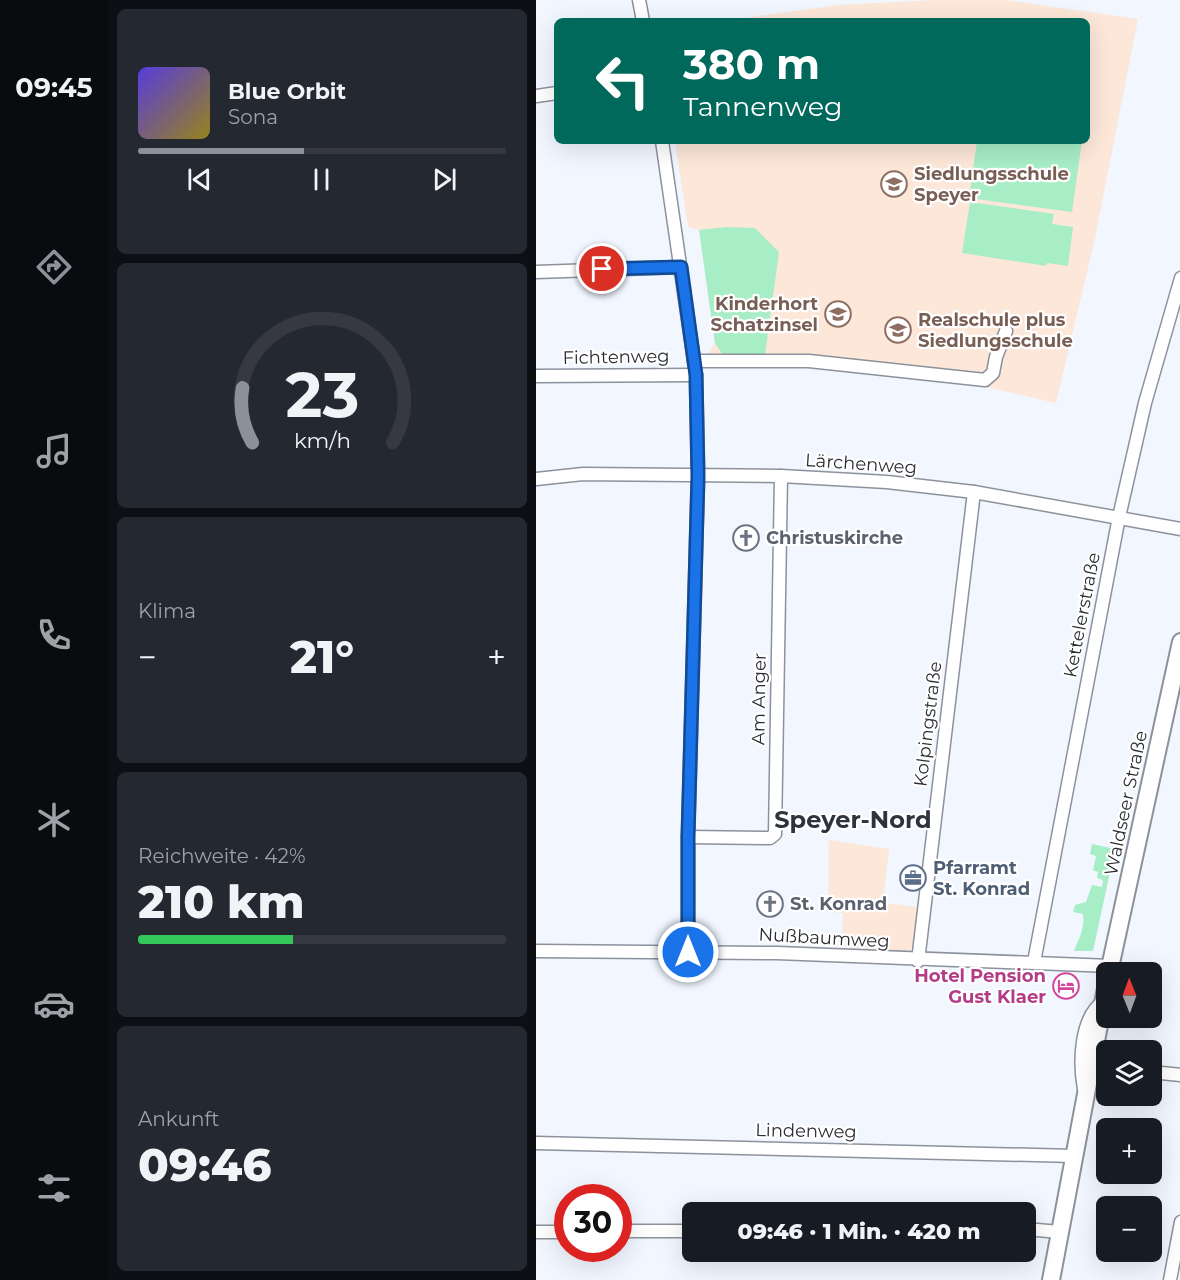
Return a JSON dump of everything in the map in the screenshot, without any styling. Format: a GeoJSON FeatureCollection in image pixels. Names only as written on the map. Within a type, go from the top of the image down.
{"type":"FeatureCollection","features":[{"type":"Feature","properties":{"kind":"main road","name":"Waldseer Straße"},"geometry":{"type":"LineString","coordinates":[[1112,962],[1181,642]]}},
{"type":"Feature","properties":{"kind":"main road"},"geometry":{"type":"LineString","coordinates":[[1051,1280],[1086,1099],[1096,1073]]}},
{"type":"Feature","properties":{"kind":"street"},"geometry":{"type":"LineString","coordinates":[[640,0],[642,18]]}},
{"type":"Feature","properties":{"kind":"street"},"geometry":{"type":"LineString","coordinates":[[536,96],[554,93]]}},
{"type":"Feature","properties":{"kind":"street"},"geometry":{"type":"LineString","coordinates":[[662,144],[696,375],[698,476],[688,837],[688,952]]}},
{"type":"Feature","properties":{"kind":"street"},"geometry":{"type":"LineString","coordinates":[[536,272],[681,267]]}},
{"type":"Feature","properties":{"kind":"street","name":"Kettelerstraße"},"geometry":{"type":"LineString","coordinates":[[1034,962],[1119,516],[1145,403],[1181,278]]}},
{"type":"Feature","properties":{"kind":"street"},"geometry":{"type":"LineString","coordinates":[[694,361],[809,361],[985,380],[993,373],[996,357],[1006,332]]}},
{"type":"Feature","properties":{"kind":"street","name":"Fichtenweg"},"geometry":{"type":"LineString","coordinates":[[536,376],[696,375]]}},
{"type":"Feature","properties":{"kind":"street","name":"Lärchenweg"},"geometry":{"type":"LineString","coordinates":[[536,479],[584,474],[781,477],[887,482],[974,492],[1119,516],[1181,529]]}},
{"type":"Feature","properties":{"kind":"street","name":"Am Anger"},"geometry":{"type":"LineString","coordinates":[[688,837],[770,838],[775,834],[781,477]]}},
{"type":"Feature","properties":{"kind":"street","name":"Kolpingstraße"},"geometry":{"type":"LineString","coordinates":[[918,960],[974,492]]}},
{"type":"Feature","properties":{"kind":"street","name":"Nußbaumweg"},"geometry":{"type":"LineString","coordinates":[[536,951],[688,952],[1034,962],[1096,968]]}},
{"type":"Feature","properties":{"kind":"street"},"geometry":{"type":"LineString","coordinates":[[1086,1099],[1082,1065],[1088,1021],[1096,1006]]}},
{"type":"Feature","properties":{"kind":"street"},"geometry":{"type":"LineString","coordinates":[[1162,1073],[1181,1075]]}},
{"type":"Feature","properties":{"kind":"street","name":"Lindenweg"},"geometry":{"type":"LineString","coordinates":[[536,1143],[1074,1156]]}},
{"type":"Feature","properties":{"kind":"street"},"geometry":{"type":"LineString","coordinates":[[1170,1280],[1181,1222]]}},
{"type":"Feature","properties":{"kind":"street"},"geometry":{"type":"LineString","coordinates":[[1036,1230],[1060,1232]]}},
{"type":"Feature","properties":{"kind":"street"},"geometry":{"type":"LineString","coordinates":[[632,1231],[682,1231]]}},
{"type":"Feature","properties":{"kind":"street"},"geometry":{"type":"LineString","coordinates":[[536,1232],[554,1232]]}},
{"type":"Feature","properties":{"kind":"shaded area","name":"Siedlungsschule Speyer"},"geometry":{"type":"Polygon","coordinates":[[[934,0],[1005,0],[1138,19],[1095,238],[1056,403],[982,386],[887,373],[790,366],[709,367],[708,353],[715,343],[699,230],[688,227],[675,144],[1090,144],[1090,18],[745,18],[838,5],[934,0]]]}},
{"type":"Feature","properties":{"kind":"shaded area"},"geometry":{"type":"Polygon","coordinates":[[[829,840],[889,849],[883,903],[919,907],[912,948],[906,951],[842,947],[843,913],[828,912],[829,840]]]}},
{"type":"Feature","properties":{"kind":"green space"},"geometry":{"type":"Polygon","coordinates":[[[977,144],[1082,144],[1072,212],[969,198],[977,144]]]}},
{"type":"Feature","properties":{"kind":"green space"},"geometry":{"type":"Polygon","coordinates":[[[970,202],[1054,214],[1052,224],[1073,227],[1068,266],[1047,263],[1046,266],[962,253],[970,202]]]}},
{"type":"Feature","properties":{"kind":"green space"},"geometry":{"type":"Polygon","coordinates":[[[727,227],[755,228],[779,252],[765,355],[722,354],[715,343],[699,230],[727,227]]]}},
{"type":"Feature","properties":{"kind":"green space"},"geometry":{"type":"Polygon","coordinates":[[[1092,844],[1115,849],[1093,951],[1074,951],[1083,924],[1083,914],[1073,912],[1075,905],[1086,902],[1092,885],[1102,887],[1103,880],[1097,878],[1098,872],[1093,870],[1096,856],[1090,854],[1092,844]]]}},
{"type":"Feature","properties":{"kind":"place","name":"Siedlungsschule Speyer"},"geometry":{"type":"Point","coordinates":[894,184]}},
{"type":"Feature","properties":{"kind":"place","name":"Kinderhort Schatzinsel"},"geometry":{"type":"Point","coordinates":[838,314]}},
{"type":"Feature","properties":{"kind":"place","name":"Realschule plus Siedlungsschule"},"geometry":{"type":"Point","coordinates":[898,330]}},
{"type":"Feature","properties":{"kind":"place","name":"Christuskirche"},"geometry":{"type":"Point","coordinates":[746,538]}},
{"type":"Feature","properties":{"kind":"place","name":"Pfarramt St. Konrad"},"geometry":{"type":"Point","coordinates":[913,878]}},
{"type":"Feature","properties":{"kind":"place","name":"St. Konrad"},"geometry":{"type":"Point","coordinates":[770,904]}},
{"type":"Feature","properties":{"kind":"place","name":"Hotel Pension Gust Klaer"},"geometry":{"type":"Point","coordinates":[1066,986]}},
{"type":"Feature","properties":{"kind":"district","name":"Speyer-Nord"},"geometry":{"type":"Point","coordinates":[853,819]}},
{"type":"Feature","properties":{"kind":"route"},"geometry":{"type":"LineString","coordinates":[[602,269],[681,267],[696,375],[698,476],[688,837],[688,952]]}}]}
